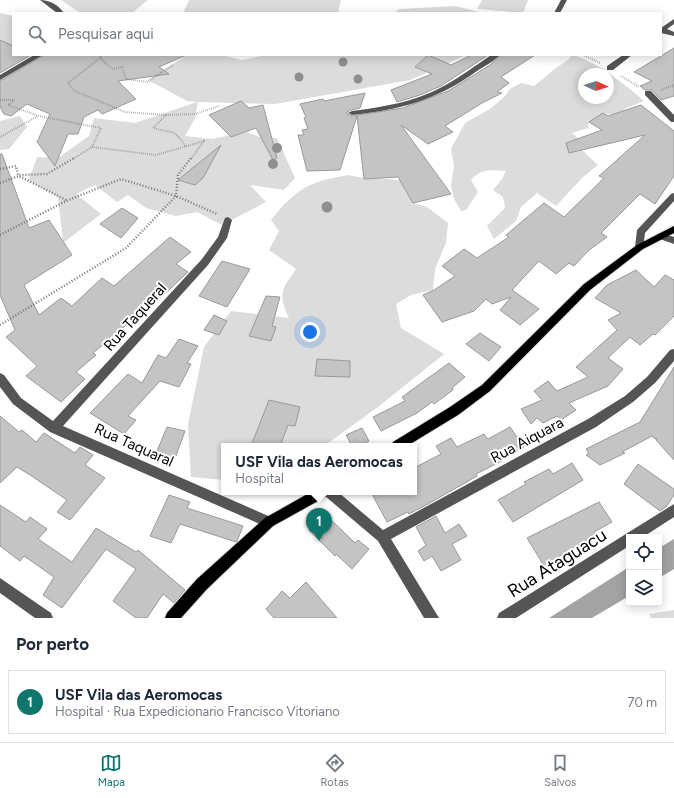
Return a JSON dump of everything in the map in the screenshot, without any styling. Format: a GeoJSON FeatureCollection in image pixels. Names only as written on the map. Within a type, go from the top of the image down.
{"type":"FeatureCollection","features":[{"type":"Feature","properties":{"kind":"main road"},"geometry":{"type":"LineString","coordinates":[[403,443],[454,411],[486,388],[587,287],[640,247],[674,229]]}},
{"type":"Feature","properties":{"kind":"main road"},"geometry":{"type":"LineString","coordinates":[[172,618],[202,584],[269,522],[318,495]]}},
{"type":"Feature","properties":{"kind":"street"},"geometry":{"type":"LineString","coordinates":[[43,0],[60,12]]}},
{"type":"Feature","properties":{"kind":"street"},"geometry":{"type":"LineString","coordinates":[[558,12],[564,0]]}},
{"type":"Feature","properties":{"kind":"street"},"geometry":{"type":"LineString","coordinates":[[662,30],[674,21]]}},
{"type":"Feature","properties":{"kind":"street"},"geometry":{"type":"LineString","coordinates":[[662,30],[674,34]]}},
{"type":"Feature","properties":{"kind":"street"},"geometry":{"type":"LineString","coordinates":[[0,78],[37,56]]}},
{"type":"Feature","properties":{"kind":"street"},"geometry":{"type":"LineString","coordinates":[[352,113],[392,108],[432,95],[455,83],[495,56]]}},
{"type":"Feature","properties":{"kind":"street"},"geometry":{"type":"LineString","coordinates":[[610,68],[627,56]]}},
{"type":"Feature","properties":{"kind":"street"},"geometry":{"type":"LineString","coordinates":[[648,94],[674,120]]}},
{"type":"Feature","properties":{"kind":"street"},"geometry":{"type":"LineString","coordinates":[[640,247],[640,232],[674,196]]}},
{"type":"Feature","properties":{"kind":"street","name":"Rua Taqueral"},"geometry":{"type":"LineString","coordinates":[[54,428],[205,262],[222,238],[228,220]]}},
{"type":"Feature","properties":{"kind":"street"},"geometry":{"type":"LineString","coordinates":[[660,236],[674,241]]}},
{"type":"Feature","properties":{"kind":"street","name":"Rua Aiquara"},"geometry":{"type":"LineString","coordinates":[[382,537],[592,423],[629,399],[651,380],[674,353]]}},
{"type":"Feature","properties":{"kind":"street","name":"Rua Taquaral"},"geometry":{"type":"LineString","coordinates":[[0,378],[18,401],[54,428],[269,522]]}},
{"type":"Feature","properties":{"kind":"street"},"geometry":{"type":"LineString","coordinates":[[333,495],[382,537],[432,618]]}},
{"type":"Feature","properties":{"kind":"street","name":"Rua Ataguacu"},"geometry":{"type":"LineString","coordinates":[[636,534],[674,510]]}},
{"type":"Feature","properties":{"kind":"street","name":"Rua Ataguacu"},"geometry":{"type":"LineString","coordinates":[[504,618],[626,541]]}},
{"type":"Feature","properties":{"kind":"street"},"geometry":{"type":"LineString","coordinates":[[0,585],[46,618]]}},
{"type":"Feature","properties":{"kind":"path"},"geometry":{"type":"LineString","coordinates":[[173,65],[147,82],[126,80],[122,67],[112,69],[101,56],[68,83],[75,91],[124,112],[166,115],[195,114],[219,106]]}},
{"type":"Feature","properties":{"kind":"path"},"geometry":{"type":"LineString","coordinates":[[585,56],[610,68]]}},
{"type":"Feature","properties":{"kind":"path"},"geometry":{"type":"LineString","coordinates":[[614,71],[648,94]]}},
{"type":"Feature","properties":{"kind":"path"},"geometry":{"type":"LineString","coordinates":[[0,100],[14,100],[8,105],[39,116],[101,128],[92,147],[46,174],[18,175],[16,166],[0,169]]}},
{"type":"Feature","properties":{"kind":"path"},"geometry":{"type":"LineString","coordinates":[[166,115],[153,128],[175,133],[186,146]]}},
{"type":"Feature","properties":{"kind":"path"},"geometry":{"type":"LineString","coordinates":[[0,137],[39,116]]}},
{"type":"Feature","properties":{"kind":"path"},"geometry":{"type":"LineString","coordinates":[[0,325],[126,248],[176,196],[178,175],[204,141],[156,155],[92,147]]}},
{"type":"Feature","properties":{"kind":"path"},"geometry":{"type":"LineString","coordinates":[[0,184],[19,176],[47,189],[66,201]]}},
{"type":"Feature","properties":{"kind":"path"},"geometry":{"type":"LineString","coordinates":[[0,234],[66,201],[121,179],[176,196],[228,220]]}},
{"type":"Feature","properties":{"kind":"shaded area"},"geometry":{"type":"Polygon","coordinates":[[[61,0],[148,0],[133,12],[79,12],[61,0]]]}},
{"type":"Feature","properties":{"kind":"shaded area"},"geometry":{"type":"Polygon","coordinates":[[[189,0],[341,0],[338,12],[183,12],[189,0]]]}},
{"type":"Feature","properties":{"kind":"shaded area"},"geometry":{"type":"Polygon","coordinates":[[[482,0],[528,0],[523,12],[477,9],[482,0]]]}},
{"type":"Feature","properties":{"kind":"shaded area"},"geometry":{"type":"Polygon","coordinates":[[[455,6],[479,12],[395,12],[400,9],[455,6]]]}},
{"type":"Feature","properties":{"kind":"shaded area"},"geometry":{"type":"Polygon","coordinates":[[[0,13],[12,16],[12,50],[0,57],[0,13]]]}},
{"type":"Feature","properties":{"kind":"shaded area"},"geometry":{"type":"Polygon","coordinates":[[[185,56],[224,56],[242,60],[262,56],[465,56],[410,80],[275,104],[198,102],[195,118],[185,136],[212,139],[246,132],[260,137],[277,138],[295,178],[284,190],[250,185],[266,202],[222,225],[197,212],[176,216],[146,208],[128,195],[117,202],[95,185],[76,194],[101,214],[63,243],[58,197],[28,180],[37,157],[58,158],[89,136],[94,118],[135,123],[197,102],[187,101],[148,80],[185,56]]]}},
{"type":"Feature","properties":{"kind":"shaded area"},"geometry":{"type":"Polygon","coordinates":[[[571,56],[575,56],[591,62],[600,68],[578,68],[578,104],[614,104],[614,77],[644,101],[624,109],[629,115],[613,115],[603,113],[589,122],[588,128],[572,133],[579,139],[582,150],[598,165],[583,177],[556,206],[537,193],[521,207],[516,221],[494,239],[487,226],[505,208],[503,197],[493,190],[502,179],[506,171],[487,171],[479,173],[475,176],[471,180],[478,192],[466,210],[461,211],[454,199],[451,185],[454,165],[451,149],[465,123],[490,109],[504,97],[510,89],[521,83],[534,86],[571,56]]]}},
{"type":"Feature","properties":{"kind":"shaded area"},"geometry":{"type":"Polygon","coordinates":[[[20,116],[27,127],[9,149],[0,150],[0,121],[20,116]]]}},
{"type":"Feature","properties":{"kind":"shaded area"},"geometry":{"type":"Polygon","coordinates":[[[349,175],[355,177],[400,180],[413,203],[427,207],[448,223],[446,243],[435,269],[433,290],[411,295],[396,304],[401,328],[444,354],[378,407],[328,443],[221,443],[221,480],[191,477],[188,424],[204,347],[231,311],[289,318],[285,310],[282,297],[284,287],[296,269],[269,250],[279,231],[271,220],[288,201],[304,188],[335,177],[349,175]]]}},
{"type":"Feature","properties":{"kind":"shaded area"},"geometry":{"type":"Polygon","coordinates":[[[674,539],[674,569],[662,576],[662,570],[662,546],[674,539]]]}},
{"type":"Feature","properties":{"kind":"shaded area"},"geometry":{"type":"Polygon","coordinates":[[[626,569],[626,598],[592,618],[549,618],[626,569]]]}},
{"type":"Feature","properties":{"kind":"shaded area"},"geometry":{"type":"Polygon","coordinates":[[[674,610],[674,618],[651,618],[649,614],[674,610]]]}},
{"type":"Feature","properties":{"kind":"building"},"geometry":{"type":"Polygon","coordinates":[[[0,40],[12,46],[12,56],[29,56],[0,73],[0,40]]]}},
{"type":"Feature","properties":{"kind":"building"},"geometry":{"type":"Polygon","coordinates":[[[674,48],[674,96],[661,100],[652,90],[645,90],[640,86],[652,81],[634,72],[674,48]]]}},
{"type":"Feature","properties":{"kind":"building"},"geometry":{"type":"Polygon","coordinates":[[[42,56],[184,56],[159,67],[169,74],[118,81],[136,99],[102,114],[98,110],[84,117],[78,134],[68,134],[55,166],[37,142],[50,114],[27,104],[11,116],[4,114],[0,107],[0,81],[42,56]]]}},
{"type":"Feature","properties":{"kind":"building"},"geometry":{"type":"Polygon","coordinates":[[[427,56],[451,65],[469,56],[486,56],[441,86],[420,95],[397,102],[391,90],[432,74],[415,67],[427,56]]]}},
{"type":"Feature","properties":{"kind":"building"},"geometry":{"type":"Polygon","coordinates":[[[500,56],[533,56],[501,77],[509,83],[497,92],[502,93],[482,103],[445,126],[453,132],[428,144],[401,125],[451,194],[413,203],[398,177],[364,179],[357,116],[340,170],[307,171],[298,135],[304,135],[302,130],[308,129],[304,118],[306,117],[300,104],[365,93],[360,108],[351,110],[347,112],[347,114],[352,116],[403,108],[448,91],[490,65],[500,56]]]}},
{"type":"Feature","properties":{"kind":"building"},"geometry":{"type":"Polygon","coordinates":[[[241,101],[249,108],[263,105],[277,158],[273,160],[256,128],[231,137],[209,115],[241,101]]]}},
{"type":"Feature","properties":{"kind":"building"},"geometry":{"type":"Polygon","coordinates":[[[641,105],[674,131],[674,176],[655,204],[640,194],[601,233],[607,237],[588,251],[574,266],[569,263],[556,274],[539,261],[512,290],[539,309],[520,325],[500,310],[511,297],[492,304],[486,299],[474,311],[442,322],[423,295],[434,290],[455,276],[442,266],[464,249],[477,258],[509,237],[506,235],[544,203],[564,217],[604,178],[599,176],[645,135],[569,153],[566,143],[602,130],[589,122],[603,113],[608,116],[641,105]]]}},
{"type":"Feature","properties":{"kind":"building"},"geometry":{"type":"Polygon","coordinates":[[[221,145],[203,178],[195,185],[178,180],[221,145]]]}},
{"type":"Feature","properties":{"kind":"building"},"geometry":{"type":"Polygon","coordinates":[[[0,154],[2,154],[29,228],[49,220],[72,255],[24,285],[39,315],[61,298],[72,306],[102,278],[114,286],[170,237],[191,252],[176,264],[188,272],[139,318],[137,316],[93,353],[96,355],[76,372],[85,379],[61,402],[26,376],[37,366],[6,337],[15,330],[0,295],[0,154]]]}},
{"type":"Feature","properties":{"kind":"building"},"geometry":{"type":"Polygon","coordinates":[[[122,208],[138,218],[121,238],[100,224],[122,208]]]}},
{"type":"Feature","properties":{"kind":"building"},"geometry":{"type":"Polygon","coordinates":[[[222,261],[250,269],[227,307],[199,296],[222,261]]]}},
{"type":"Feature","properties":{"kind":"building"},"geometry":{"type":"Polygon","coordinates":[[[636,270],[654,287],[665,275],[674,280],[674,316],[655,335],[653,334],[640,345],[630,337],[608,358],[623,369],[608,386],[569,403],[576,410],[561,420],[557,416],[543,423],[537,418],[531,424],[521,409],[542,400],[534,391],[548,381],[557,391],[588,377],[576,367],[617,330],[608,320],[621,313],[595,298],[607,285],[636,270]]]}},
{"type":"Feature","properties":{"kind":"building"},"geometry":{"type":"Polygon","coordinates":[[[266,296],[280,297],[272,326],[276,327],[271,341],[249,336],[266,296]]]}},
{"type":"Feature","properties":{"kind":"building"},"geometry":{"type":"Polygon","coordinates":[[[214,315],[227,321],[219,335],[204,330],[214,315]]]}},
{"type":"Feature","properties":{"kind":"building"},"geometry":{"type":"Polygon","coordinates":[[[480,333],[501,347],[489,361],[466,344],[480,333]]]}},
{"type":"Feature","properties":{"kind":"building"},"geometry":{"type":"Polygon","coordinates":[[[179,339],[198,346],[187,363],[191,364],[179,387],[160,381],[128,416],[136,420],[124,434],[90,413],[128,374],[142,383],[158,355],[166,358],[179,339]]]}},
{"type":"Feature","properties":{"kind":"building"},"geometry":{"type":"Polygon","coordinates":[[[317,359],[350,361],[350,377],[315,376],[317,359]]]}},
{"type":"Feature","properties":{"kind":"building"},"geometry":{"type":"Polygon","coordinates":[[[449,363],[465,377],[452,388],[453,390],[434,404],[432,402],[417,413],[381,431],[373,417],[405,401],[402,397],[449,363]]]}},
{"type":"Feature","properties":{"kind":"building"},"geometry":{"type":"Polygon","coordinates":[[[674,367],[674,460],[656,440],[657,438],[655,439],[652,436],[622,452],[625,453],[600,465],[586,455],[589,453],[586,449],[640,422],[674,367]]]}},
{"type":"Feature","properties":{"kind":"building"},"geometry":{"type":"Polygon","coordinates":[[[269,400],[300,407],[295,426],[288,425],[281,443],[252,443],[269,400]]]}},
{"type":"Feature","properties":{"kind":"building"},"geometry":{"type":"Polygon","coordinates":[[[0,416],[19,432],[22,430],[36,442],[44,433],[75,453],[80,447],[93,455],[85,465],[105,478],[70,520],[57,512],[67,500],[17,467],[0,483],[0,416]]]}},
{"type":"Feature","properties":{"kind":"building"},"geometry":{"type":"Polygon","coordinates":[[[167,427],[185,431],[174,461],[155,456],[167,427]]]}},
{"type":"Feature","properties":{"kind":"building"},"geometry":{"type":"Polygon","coordinates":[[[510,427],[524,447],[501,459],[502,461],[476,474],[477,476],[428,504],[409,514],[408,512],[387,522],[373,495],[417,495],[417,466],[441,454],[436,446],[451,438],[457,447],[484,434],[488,439],[510,427]]]}},
{"type":"Feature","properties":{"kind":"building"},"geometry":{"type":"Polygon","coordinates":[[[362,428],[369,441],[365,443],[350,443],[346,435],[362,428]]]}},
{"type":"Feature","properties":{"kind":"building"},"geometry":{"type":"Polygon","coordinates":[[[572,463],[583,480],[513,522],[498,500],[526,484],[524,482],[549,469],[553,474],[572,463]]]}},
{"type":"Feature","properties":{"kind":"building"},"geometry":{"type":"Polygon","coordinates":[[[638,464],[674,489],[674,495],[666,507],[660,511],[624,484],[638,464]]]}},
{"type":"Feature","properties":{"kind":"building"},"geometry":{"type":"Polygon","coordinates":[[[169,495],[190,502],[187,508],[243,526],[237,541],[236,542],[180,524],[171,543],[150,536],[169,495]]]}},
{"type":"Feature","properties":{"kind":"building"},"geometry":{"type":"Polygon","coordinates":[[[599,502],[612,522],[594,532],[596,535],[558,557],[561,562],[546,569],[527,538],[599,502]]]}},
{"type":"Feature","properties":{"kind":"building"},"geometry":{"type":"Polygon","coordinates":[[[0,505],[26,522],[30,517],[47,529],[38,539],[72,562],[96,528],[136,552],[138,550],[185,590],[174,603],[163,594],[147,618],[136,618],[113,601],[136,569],[106,549],[62,608],[43,595],[54,577],[24,556],[20,561],[0,546],[0,505]]]}},
{"type":"Feature","properties":{"kind":"building"},"geometry":{"type":"Polygon","coordinates":[[[325,514],[355,543],[358,540],[369,549],[352,569],[336,554],[335,556],[309,530],[325,514]]]}},
{"type":"Feature","properties":{"kind":"building"},"geometry":{"type":"Polygon","coordinates":[[[436,516],[445,533],[459,524],[467,536],[452,544],[461,560],[441,571],[432,556],[424,561],[418,551],[426,545],[416,527],[436,516]]]}},
{"type":"Feature","properties":{"kind":"building"},"geometry":{"type":"Polygon","coordinates":[[[306,582],[337,618],[274,618],[266,609],[282,591],[290,598],[306,582]]]}},
{"type":"Feature","properties":{"kind":"place","name":"USF Vila das Aeromocas"},"geometry":{"type":"Point","coordinates":[319,541]}}]}
